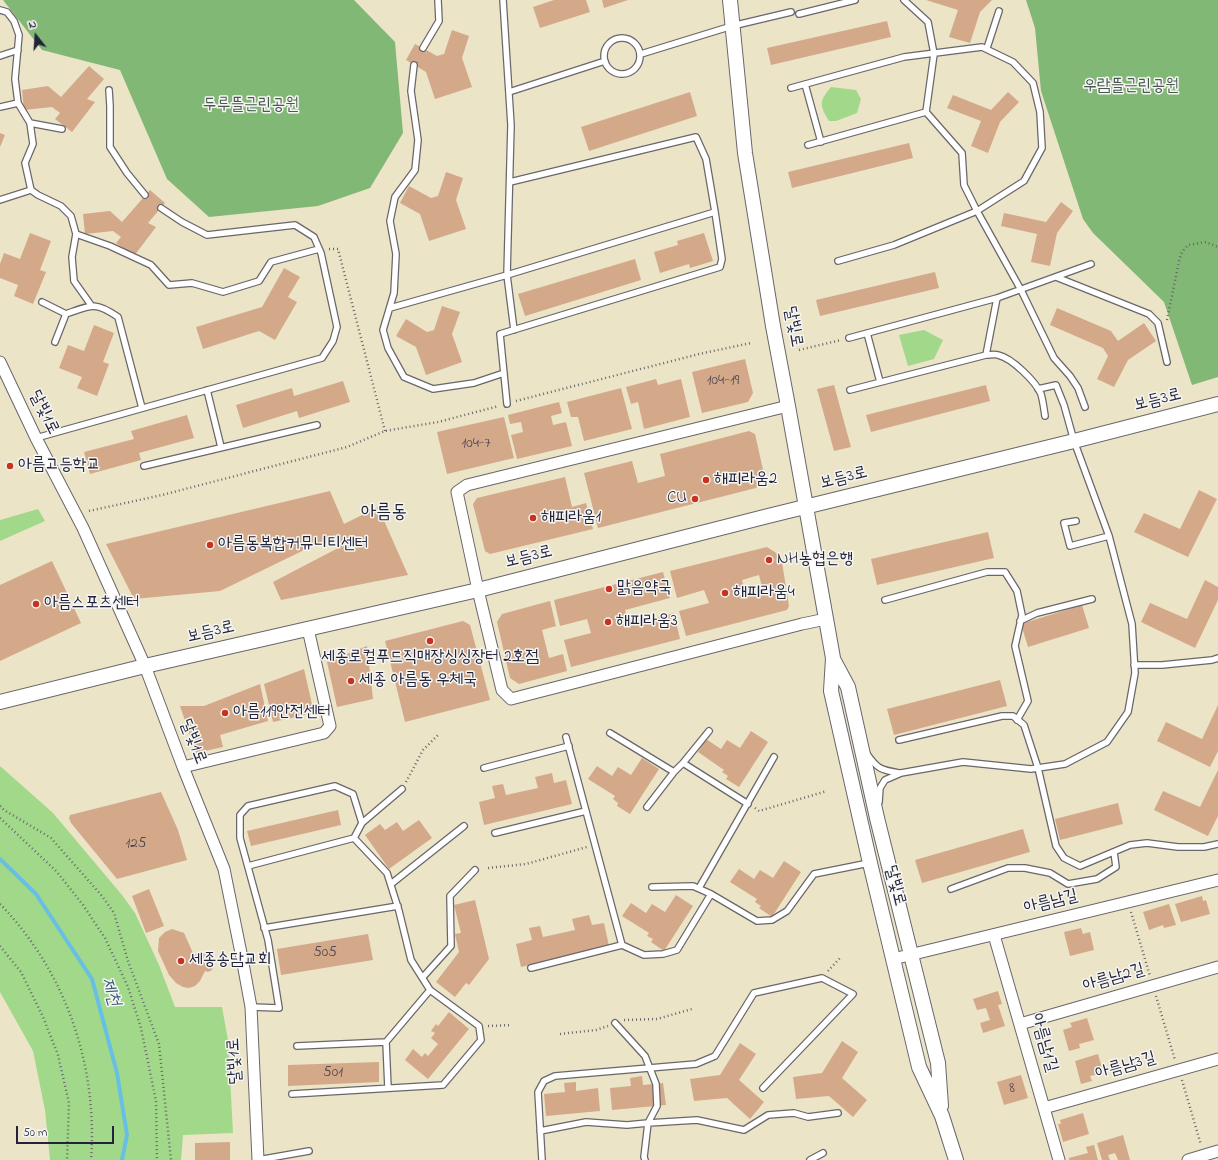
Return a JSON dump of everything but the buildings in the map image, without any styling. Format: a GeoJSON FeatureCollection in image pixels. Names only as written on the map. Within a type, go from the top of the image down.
{"type":"FeatureCollection","features":[{"type":"Feature","properties":{"kind":"street","name":"달빛로"},"geometry":{"type":"LineString","coordinates":[[730,0],[745,153],[773,326],[833,658],[831,691],[919,1068],[942,1116],[956,1160]]}},
{"type":"Feature","properties":{"kind":"street","name":"달빛1로"},"geometry":{"type":"LineString","coordinates":[[0,362],[36,438],[83,528],[144,666],[224,869],[251,1007],[258,1160]]}},
{"type":"Feature","properties":{"kind":"street","name":"보듬3로"},"geometry":{"type":"LineString","coordinates":[[0,702],[144,666],[478,590],[1218,404]]}},
{"type":"Feature","properties":{"kind":"street"},"geometry":{"type":"LineString","coordinates":[[788,406],[467,485],[457,492],[478,590],[502,690],[511,699],[826,619]]}},
{"type":"Feature","properties":{"kind":"street"},"geometry":{"type":"LineString","coordinates":[[183,767],[324,733],[330,726],[308,629]]}},
{"type":"Feature","properties":{"kind":"street","name":"달빛로"},"geometry":{"type":"LineString","coordinates":[[833,658],[848,687],[877,818],[938,1063],[942,1116]]}},
{"type":"Feature","properties":{"kind":"street","name":"아름남길"},"geometry":{"type":"LineString","coordinates":[[893,959],[1218,880]]}},
{"type":"Feature","properties":{"kind":"street","name":"아름남1길"},"geometry":{"type":"LineString","coordinates":[[994,935],[1059,1160]]}},
{"type":"Feature","properties":{"kind":"street","name":"아름남2길"},"geometry":{"type":"LineString","coordinates":[[1020,1024],[1218,967]]}},
{"type":"Feature","properties":{"kind":"street","name":"아름남3길"},"geometry":{"type":"LineString","coordinates":[[1044,1108],[1218,1059]]}},
{"type":"Feature","properties":{"kind":"street"},"geometry":{"type":"LineString","coordinates":[[1188,1160],[1218,1151]]}},
{"type":"Feature","properties":{"kind":"lane"},"geometry":{"type":"LineString","coordinates":[[423,48],[439,21],[438,0]]}},
{"type":"Feature","properties":{"kind":"lane"},"geometry":{"type":"LineString","coordinates":[[503,0],[512,125],[507,274],[514,330]]}},
{"type":"Feature","properties":{"kind":"lane"},"geometry":{"type":"LineString","coordinates":[[799,14],[855,0]]}},
{"type":"Feature","properties":{"kind":"lane"},"geometry":{"type":"LineString","coordinates":[[904,0],[928,22],[934,54],[926,112],[962,153],[964,185],[1021,290],[1054,358],[1070,376],[1078,388],[1084,407]]}},
{"type":"Feature","properties":{"kind":"lane"},"geometry":{"type":"LineString","coordinates":[[0,10],[7,12],[14,21],[19,35],[16,78],[18,103],[30,123],[33,144],[25,163],[31,190],[61,206],[71,216],[76,234],[72,257],[74,281],[91,305]]}},
{"type":"Feature","properties":{"kind":"lane"},"geometry":{"type":"LineString","coordinates":[[987,48],[999,11]]}},
{"type":"Feature","properties":{"kind":"lane"},"geometry":{"type":"LineString","coordinates":[[640,54],[732,26],[792,12]]}},
{"type":"Feature","properties":{"kind":"lane"},"geometry":{"type":"LineString","coordinates":[[619,38],[631,40],[636,44],[640,54],[638,66],[628,73],[616,73],[611,70],[605,61],[604,55],[609,44],[613,40],[619,38]]}},
{"type":"Feature","properties":{"kind":"lane"},"geometry":{"type":"LineString","coordinates":[[791,88],[904,57],[982,47],[987,48],[1013,62],[1033,83],[1040,112],[1042,148],[1024,181],[977,211],[894,245],[838,261]]}},
{"type":"Feature","properties":{"kind":"lane"},"geometry":{"type":"LineString","coordinates":[[0,56],[18,50]]}},
{"type":"Feature","properties":{"kind":"lane"},"geometry":{"type":"LineString","coordinates":[[509,92],[605,61]]}},
{"type":"Feature","properties":{"kind":"lane"},"geometry":{"type":"LineString","coordinates":[[414,65],[411,91],[418,140],[415,170],[395,197],[390,221],[396,254],[394,293],[383,330],[388,348],[404,377],[433,389],[474,383],[504,373]]}},
{"type":"Feature","properties":{"kind":"lane"},"geometry":{"type":"LineString","coordinates":[[805,84],[821,142]]}},
{"type":"Feature","properties":{"kind":"lane"},"geometry":{"type":"LineString","coordinates":[[108,90],[110,106],[110,147],[127,173],[145,195]]}},
{"type":"Feature","properties":{"kind":"lane"},"geometry":{"type":"LineString","coordinates":[[0,107],[18,103]]}},
{"type":"Feature","properties":{"kind":"lane"},"geometry":{"type":"LineString","coordinates":[[808,145],[926,112]]}},
{"type":"Feature","properties":{"kind":"lane"},"geometry":{"type":"LineString","coordinates":[[30,123],[62,129]]}},
{"type":"Feature","properties":{"kind":"lane"},"geometry":{"type":"LineString","coordinates":[[507,404],[500,334],[720,266],[722,259],[706,159],[696,137],[510,182]]}},
{"type":"Feature","properties":{"kind":"lane"},"geometry":{"type":"LineString","coordinates":[[0,200],[31,190]]}},
{"type":"Feature","properties":{"kind":"lane"},"geometry":{"type":"LineString","coordinates":[[36,438],[322,358],[334,341],[337,327],[319,249],[314,237],[295,225],[207,235],[182,222],[161,208]]}},
{"type":"Feature","properties":{"kind":"lane"},"geometry":{"type":"LineString","coordinates":[[390,308],[715,212]]}},
{"type":"Feature","properties":{"kind":"lane"},"geometry":{"type":"LineString","coordinates":[[76,234],[110,246],[151,265],[169,285],[192,283],[222,292],[259,281],[271,262],[319,249]]}},
{"type":"Feature","properties":{"kind":"lane"},"geometry":{"type":"LineString","coordinates":[[849,338],[996,298],[1091,264]]}},
{"type":"Feature","properties":{"kind":"lane"},"geometry":{"type":"LineString","coordinates":[[1056,277],[1149,314],[1158,323],[1167,362]]}},
{"type":"Feature","properties":{"kind":"lane"},"geometry":{"type":"LineString","coordinates":[[986,355],[996,298]]}},
{"type":"Feature","properties":{"kind":"lane"},"geometry":{"type":"LineString","coordinates":[[42,302],[66,314],[91,305],[105,308],[118,317],[142,408]]}},
{"type":"Feature","properties":{"kind":"lane"},"geometry":{"type":"LineString","coordinates":[[55,342],[66,314]]}},
{"type":"Feature","properties":{"kind":"lane"},"geometry":{"type":"LineString","coordinates":[[867,333],[880,382]]}},
{"type":"Feature","properties":{"kind":"lane"},"geometry":{"type":"LineString","coordinates":[[850,390],[986,355],[998,355],[1005,358],[1035,384],[1041,395],[1045,416]]}},
{"type":"Feature","properties":{"kind":"lane"},"geometry":{"type":"LineString","coordinates":[[877,818],[880,788],[884,780],[901,773],[963,762],[1031,769],[1066,764],[1107,742],[1128,712],[1135,673],[1132,624],[1109,536],[1074,441],[1064,405],[1056,384],[1038,389]]}},
{"type":"Feature","properties":{"kind":"lane"},"geometry":{"type":"LineString","coordinates":[[207,390],[221,447]]}},
{"type":"Feature","properties":{"kind":"lane"},"geometry":{"type":"LineString","coordinates":[[144,466],[317,425]]}},
{"type":"Feature","properties":{"kind":"lane"},"geometry":{"type":"LineString","coordinates":[[1076,521],[1064,524],[1070,546],[1109,536]]}},
{"type":"Feature","properties":{"kind":"lane"},"geometry":{"type":"LineString","coordinates":[[885,600],[987,572],[1005,572],[1017,591],[1022,616],[1015,646],[1028,701],[1017,720]]}},
{"type":"Feature","properties":{"kind":"lane"},"geometry":{"type":"LineString","coordinates":[[1020,621],[1037,613],[1092,599]]}},
{"type":"Feature","properties":{"kind":"lane"},"geometry":{"type":"LineString","coordinates":[[1134,665],[1162,665],[1212,660],[1218,658]]}},
{"type":"Feature","properties":{"kind":"lane"},"geometry":{"type":"LineString","coordinates":[[899,740],[1002,716],[1012,716],[1024,725],[1038,768],[1056,846],[1064,858],[1080,866],[1130,845],[1147,843],[1178,847],[1204,847],[1218,844]]}},
{"type":"Feature","properties":{"kind":"lane"},"geometry":{"type":"LineString","coordinates":[[647,807],[674,772],[709,731]]}},
{"type":"Feature","properties":{"kind":"lane"},"geometry":{"type":"LineString","coordinates":[[610,733],[674,772]]}},
{"type":"Feature","properties":{"kind":"lane"},"geometry":{"type":"LineString","coordinates":[[566,737],[622,945]]}},
{"type":"Feature","properties":{"kind":"lane"},"geometry":{"type":"LineString","coordinates":[[859,740],[874,765],[882,770],[901,773]]}},
{"type":"Feature","properties":{"kind":"lane"},"geometry":{"type":"LineString","coordinates":[[484,768],[569,746]]}},
{"type":"Feature","properties":{"kind":"lane"},"geometry":{"type":"LineString","coordinates":[[699,888],[774,757]]}},
{"type":"Feature","properties":{"kind":"lane"},"geometry":{"type":"LineString","coordinates":[[683,763],[748,804]]}},
{"type":"Feature","properties":{"kind":"lane"},"geometry":{"type":"LineString","coordinates":[[251,1007],[279,1008],[268,940],[240,838],[240,815],[248,806],[335,786],[353,794],[362,824]]}},
{"type":"Feature","properties":{"kind":"lane"},"geometry":{"type":"LineString","coordinates":[[248,866],[354,838],[362,824],[402,789]]}},
{"type":"Feature","properties":{"kind":"lane"},"geometry":{"type":"LineString","coordinates":[[494,833],[586,811]]}},
{"type":"Feature","properties":{"kind":"lane"},"geometry":{"type":"LineString","coordinates":[[391,884],[464,826]]}},
{"type":"Feature","properties":{"kind":"lane"},"geometry":{"type":"LineString","coordinates":[[292,1094],[443,1085],[481,1040],[479,1026],[430,990],[411,960],[398,906],[387,873],[354,838]]}},
{"type":"Feature","properties":{"kind":"lane"},"geometry":{"type":"LineString","coordinates":[[951,889],[1008,868],[1025,868],[1050,873],[1068,884],[1097,879],[1116,867],[1114,852]]}},
{"type":"Feature","properties":{"kind":"lane"},"geometry":{"type":"LineString","coordinates":[[652,887],[693,886],[711,894],[757,921],[772,920],[787,910],[814,874],[870,863]]}},
{"type":"Feature","properties":{"kind":"lane"},"geometry":{"type":"LineString","coordinates":[[422,977],[451,946],[450,896],[475,870]]}},
{"type":"Feature","properties":{"kind":"lane"},"geometry":{"type":"LineString","coordinates":[[532,968],[622,945],[644,954],[663,954],[677,950],[711,894]]}},
{"type":"Feature","properties":{"kind":"lane"},"geometry":{"type":"LineString","coordinates":[[264,928],[398,906]]}},
{"type":"Feature","properties":{"kind":"lane"},"geometry":{"type":"LineString","coordinates":[[542,1160],[538,1092],[544,1081],[555,1076],[696,1064],[715,1056],[754,993],[822,978],[853,994],[763,1088]]}},
{"type":"Feature","properties":{"kind":"lane"},"geometry":{"type":"LineString","coordinates":[[388,1088],[386,1042],[430,990]]}},
{"type":"Feature","properties":{"kind":"lane"},"geometry":{"type":"LineString","coordinates":[[615,1023],[645,1056],[656,1084],[657,1106],[648,1122],[644,1157],[645,1160]]}},
{"type":"Feature","properties":{"kind":"lane"},"geometry":{"type":"LineString","coordinates":[[297,1046],[386,1042]]}},
{"type":"Feature","properties":{"kind":"lane"},"geometry":{"type":"LineString","coordinates":[[540,1131],[586,1122],[627,1125],[648,1122],[697,1120],[744,1130],[768,1115],[794,1113],[808,1117],[838,1113]]}},
{"type":"Feature","properties":{"kind":"lane"},"geometry":{"type":"LineString","coordinates":[[258,1160],[309,1151]]}},
{"type":"Feature","properties":{"kind":"lane"},"geometry":{"type":"LineString","coordinates":[[810,1160],[823,1153]]}},
{"type":"Feature","properties":{"kind":"path"},"geometry":{"type":"LineString","coordinates":[[1158,323],[1167,320],[1182,252],[1188,245],[1206,242],[1218,247]]}},
{"type":"Feature","properties":{"kind":"path"},"geometry":{"type":"LineString","coordinates":[[338,249],[385,431]]}},
{"type":"Feature","properties":{"kind":"path"},"geometry":{"type":"LineString","coordinates":[[799,350],[849,338]]}},
{"type":"Feature","properties":{"kind":"path"},"geometry":{"type":"LineString","coordinates":[[90,511],[162,495],[347,446],[385,431],[438,422],[699,354],[751,343]]}},
{"type":"Feature","properties":{"kind":"path"},"geometry":{"type":"LineString","coordinates":[[402,789],[423,750],[438,735]]}},
{"type":"Feature","properties":{"kind":"path"},"geometry":{"type":"LineString","coordinates":[[748,804],[759,811],[827,791]]}},
{"type":"Feature","properties":{"kind":"path"},"geometry":{"type":"LineString","coordinates":[[0,806],[4,810],[51,838],[102,896],[114,913],[128,961],[159,1044],[171,1160]]}},
{"type":"Feature","properties":{"kind":"path"},"geometry":{"type":"LineString","coordinates":[[0,818],[57,872],[83,905],[105,938],[128,987],[141,1028],[156,1101],[157,1160]]}},
{"type":"Feature","properties":{"kind":"path"},"geometry":{"type":"LineString","coordinates":[[488,868],[526,864],[595,845]]}},
{"type":"Feature","properties":{"kind":"path"},"geometry":{"type":"LineString","coordinates":[[1128,902],[1204,1155]]}},
{"type":"Feature","properties":{"kind":"path"},"geometry":{"type":"LineString","coordinates":[[0,904],[16,920],[37,949],[58,984],[71,1018],[90,1089],[92,1118],[91,1160]]}},
{"type":"Feature","properties":{"kind":"path"},"geometry":{"type":"LineString","coordinates":[[0,946],[21,972],[43,1017],[58,1055],[69,1103],[67,1160]]}},
{"type":"Feature","properties":{"kind":"path"},"geometry":{"type":"LineString","coordinates":[[822,978],[840,958]]}},
{"type":"Feature","properties":{"kind":"path"},"geometry":{"type":"LineString","coordinates":[[479,1026],[512,1025]]}},
{"type":"Feature","properties":{"kind":"green space","name":"두루뜰근린공원"},"geometry":{"type":"Polygon","coordinates":[[[3,0],[354,0],[395,42],[403,133],[370,188],[318,206],[209,217],[167,179],[120,70],[42,50],[3,0]]]}},
{"type":"Feature","properties":{"kind":"green space","name":"우람뜰근린공원"},"geometry":{"type":"Polygon","coordinates":[[[1026,0],[1218,0],[1218,377],[1192,385],[1164,302],[1093,233],[1083,219],[1041,91],[1035,28],[1026,0]]]}},
{"type":"Feature","properties":{"kind":"green space"},"geometry":{"type":"Polygon","coordinates":[[[831,87],[856,90],[861,99],[857,113],[836,121],[829,121],[823,111],[822,100],[831,87]]]}},
{"type":"Feature","properties":{"kind":"green space"},"geometry":{"type":"Polygon","coordinates":[[[924,330],[943,340],[934,359],[908,366],[899,335],[924,330]]]}},
{"type":"Feature","properties":{"kind":"green space"},"geometry":{"type":"Polygon","coordinates":[[[38,509],[45,521],[0,541],[0,520],[38,509]]]}},
{"type":"Feature","properties":{"kind":"green space"},"geometry":{"type":"Polygon","coordinates":[[[0,766],[53,813],[122,895],[135,913],[159,965],[175,1007],[222,1007],[228,1040],[233,1133],[183,1135],[181,1160],[50,1160],[45,1110],[33,1051],[0,992],[0,766]]]}},
{"type":"Feature","properties":{"kind":"waterway","name":"제천"},"geometry":{"type":"LineString","coordinates":[[0,859],[36,894],[92,979],[117,1073],[127,1135],[122,1160]]}},
{"type":"Feature","properties":{"kind":"place","name":"아름고등학교"},"geometry":{"type":"Point","coordinates":[10,466]}},
{"type":"Feature","properties":{"kind":"place","name":"해피라움2"},"geometry":{"type":"Point","coordinates":[706,480]}},
{"type":"Feature","properties":{"kind":"place","name":"CU"},"geometry":{"type":"Point","coordinates":[695,499]}},
{"type":"Feature","properties":{"kind":"place","name":"해피라움1"},"geometry":{"type":"Point","coordinates":[533,518]}},
{"type":"Feature","properties":{"kind":"place","name":"아름동복합커뮤니티센터"},"geometry":{"type":"Point","coordinates":[210,545]}},
{"type":"Feature","properties":{"kind":"place","name":"NH농협은행"},"geometry":{"type":"Point","coordinates":[769,560]}},
{"type":"Feature","properties":{"kind":"place","name":"맑음약국"},"geometry":{"type":"Point","coordinates":[609,589]}},
{"type":"Feature","properties":{"kind":"place","name":"해피라움4"},"geometry":{"type":"Point","coordinates":[725,593]}},
{"type":"Feature","properties":{"kind":"place","name":"아름스포츠센터"},"geometry":{"type":"Point","coordinates":[36,604]}},
{"type":"Feature","properties":{"kind":"place","name":"해피라움3"},"geometry":{"type":"Point","coordinates":[608,622]}},
{"type":"Feature","properties":{"kind":"place","name":"세종로컬푸드직매장싱싱장터 2호점"},"geometry":{"type":"Point","coordinates":[430,641]}},
{"type":"Feature","properties":{"kind":"place","name":"세종 아름동 우체국"},"geometry":{"type":"Point","coordinates":[351,681]}},
{"type":"Feature","properties":{"kind":"place","name":"아름119안전센터"},"geometry":{"type":"Point","coordinates":[225,713]}},
{"type":"Feature","properties":{"kind":"place","name":"세종송담교회"},"geometry":{"type":"Point","coordinates":[181,961]}},
{"type":"Feature","properties":{"kind":"district","name":"아름동"},"geometry":{"type":"Point","coordinates":[384,514]}}]}
